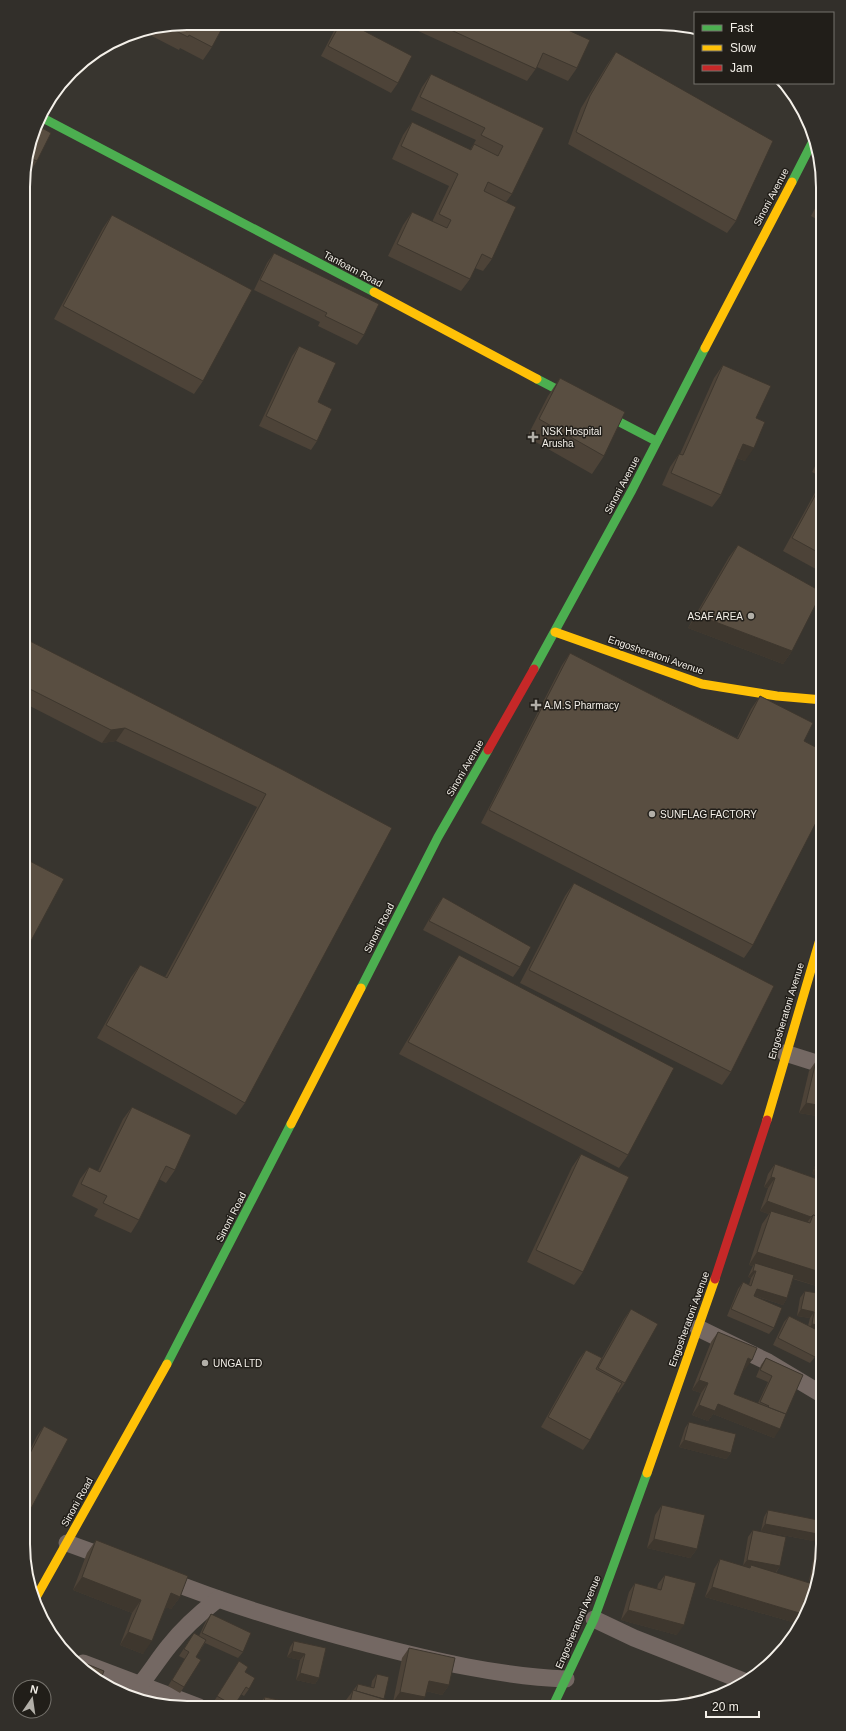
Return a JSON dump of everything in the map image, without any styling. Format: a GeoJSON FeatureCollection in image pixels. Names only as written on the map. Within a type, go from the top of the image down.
{"type":"FeatureCollection","features":[{"type":"Feature","properties":{"kind":"street","name":"Tanfoam Road"},"geometry":{"type":"LineString","coordinates":[[45,119],[656,441]]}},
{"type":"Feature","properties":{"kind":"street","name":"Sinoni Avenue"},"geometry":{"type":"LineString","coordinates":[[438,837],[555,632],[811,146]]}},
{"type":"Feature","properties":{"kind":"street","name":"Engosheratoni Avenue"},"geometry":{"type":"LineString","coordinates":[[555,632],[702,684],[777,696],[816,699]]}},
{"type":"Feature","properties":{"kind":"street","name":"Sinoni Road"},"geometry":{"type":"LineString","coordinates":[[38,1594],[180,1341],[438,837]]}},
{"type":"Feature","properties":{"kind":"street","name":"Engosheratoni Avenue"},"geometry":{"type":"LineString","coordinates":[[555,1701],[594,1619],[698,1328],[756,1156],[785,1052],[816,952]]}},
{"type":"Feature","properties":{"kind":"street"},"geometry":{"type":"LineString","coordinates":[[785,1052],[816,1063]]}},
{"type":"Feature","properties":{"kind":"street"},"geometry":{"type":"LineString","coordinates":[[698,1328],[768,1362],[816,1391]]}},
{"type":"Feature","properties":{"kind":"street"},"geometry":{"type":"LineString","coordinates":[[67,1543],[123,1564]]}},
{"type":"Feature","properties":{"kind":"street"},"geometry":{"type":"LineString","coordinates":[[149,1573],[218,1599],[325,1633],[424,1658],[525,1677],[566,1679]]}},
{"type":"Feature","properties":{"kind":"street"},"geometry":{"type":"LineString","coordinates":[[135,1691],[183,1629],[218,1599]]}},
{"type":"Feature","properties":{"kind":"street"},"geometry":{"type":"LineString","coordinates":[[594,1619],[634,1638],[739,1679]]}},
{"type":"Feature","properties":{"kind":"street"},"geometry":{"type":"LineString","coordinates":[[92,1669],[135,1691],[174,1701]]}},
{"type":"Feature","properties":{"kind":"building"},"geometry":{"type":"Polygon","coordinates":[[[174,30],[221,30],[212,47],[189,35],[188,37],[174,30]]]}},
{"type":"Feature","properties":{"kind":"building"},"geometry":{"type":"Polygon","coordinates":[[[337,30],[362,30],[412,56],[398,83],[328,46],[337,30]]]}},
{"type":"Feature","properties":{"kind":"building"},"geometry":{"type":"Polygon","coordinates":[[[451,30],[568,30],[590,40],[577,68],[543,53],[536,69],[451,30]]]}},
{"type":"Feature","properties":{"kind":"building"},"geometry":{"type":"Polygon","coordinates":[[[616,52],[773,141],[736,221],[576,132],[590,96],[616,52]]]}},
{"type":"Feature","properties":{"kind":"building"},"geometry":{"type":"Polygon","coordinates":[[[431,74],[544,128],[512,194],[488,182],[484,191],[516,207],[492,259],[482,254],[470,279],[397,244],[412,212],[447,228],[451,220],[439,214],[458,174],[401,146],[412,122],[471,150],[474,144],[498,156],[503,146],[481,135],[485,128],[420,97],[431,74]]]}},
{"type":"Feature","properties":{"kind":"building"},"geometry":{"type":"Polygon","coordinates":[[[42,128],[51,133],[37,161],[33,159],[42,128]]]}},
{"type":"Feature","properties":{"kind":"building"},"geometry":{"type":"Polygon","coordinates":[[[112,215],[252,290],[203,381],[63,306],[112,215]]]}},
{"type":"Feature","properties":{"kind":"building"},"geometry":{"type":"Polygon","coordinates":[[[274,253],[379,304],[364,335],[325,316],[327,313],[260,280],[274,253]]]}},
{"type":"Feature","properties":{"kind":"building"},"geometry":{"type":"Polygon","coordinates":[[[299,346],[336,363],[318,402],[332,409],[317,441],[266,416],[299,346]]]}},
{"type":"Feature","properties":{"kind":"building"},"geometry":{"type":"Polygon","coordinates":[[[723,365],[771,386],[756,418],[765,422],[754,448],[743,444],[721,495],[671,473],[679,454],[683,455],[723,365]]]}},
{"type":"Feature","properties":{"kind":"building"},"geometry":{"type":"Polygon","coordinates":[[[560,378],[625,412],[604,456],[539,419],[560,378]]]}},
{"type":"Feature","properties":{"kind":"building"},"geometry":{"type":"Polygon","coordinates":[[[816,494],[816,551],[792,538],[816,494]]]}},
{"type":"Feature","properties":{"kind":"building","name":"ASAF AREA"},"geometry":{"type":"Polygon","coordinates":[[[738,545],[816,589],[816,604],[792,651],[697,615],[738,545]]]}},
{"type":"Feature","properties":{"kind":"building"},"geometry":{"type":"Polygon","coordinates":[[[30,641],[285,771],[392,828],[245,1103],[106,1025],[140,965],[167,978],[266,794],[125,728],[111,730],[30,689],[30,641]]]}},
{"type":"Feature","properties":{"kind":"building","name":"SUNFLAG FACTORY"},"geometry":{"type":"Polygon","coordinates":[[[570,653],[738,739],[760,696],[813,723],[804,741],[816,747],[816,823],[753,945],[489,810],[570,653]]]}},
{"type":"Feature","properties":{"kind":"building"},"geometry":{"type":"Polygon","coordinates":[[[30,861],[64,879],[30,943],[30,861]]]}},
{"type":"Feature","properties":{"kind":"building"},"geometry":{"type":"Polygon","coordinates":[[[574,883],[774,986],[731,1072],[529,970],[574,883]]]}},
{"type":"Feature","properties":{"kind":"building"},"geometry":{"type":"Polygon","coordinates":[[[443,897],[531,947],[520,967],[429,921],[443,897]]]}},
{"type":"Feature","properties":{"kind":"building"},"geometry":{"type":"Polygon","coordinates":[[[459,955],[674,1068],[628,1155],[408,1042],[459,955]]]}},
{"type":"Feature","properties":{"kind":"building"},"geometry":{"type":"Polygon","coordinates":[[[816,1061],[816,1105],[806,1103],[816,1061]]]}},
{"type":"Feature","properties":{"kind":"building"},"geometry":{"type":"Polygon","coordinates":[[[132,1107],[191,1135],[175,1170],[166,1166],[139,1220],[103,1203],[107,1196],[81,1184],[89,1167],[100,1172],[132,1107]]]}},
{"type":"Feature","properties":{"kind":"building"},"geometry":{"type":"Polygon","coordinates":[[[581,1154],[629,1177],[583,1272],[536,1250],[581,1154]]]}},
{"type":"Feature","properties":{"kind":"building"},"geometry":{"type":"Polygon","coordinates":[[[775,1164],[816,1179],[816,1216],[813,1215],[811,1217],[767,1201],[775,1178],[771,1177],[775,1164]]]}},
{"type":"Feature","properties":{"kind":"building"},"geometry":{"type":"Polygon","coordinates":[[[771,1211],[810,1223],[813,1215],[816,1216],[816,1271],[757,1252],[771,1211]]]}},
{"type":"Feature","properties":{"kind":"building"},"geometry":{"type":"Polygon","coordinates":[[[755,1263],[794,1275],[787,1298],[757,1289],[754,1296],[782,1308],[774,1328],[731,1309],[743,1282],[751,1286],[756,1271],[753,1271],[755,1263]]]}},
{"type":"Feature","properties":{"kind":"building"},"geometry":{"type":"Polygon","coordinates":[[[805,1291],[816,1293],[816,1325],[812,1324],[814,1312],[801,1309],[805,1291]]]}},
{"type":"Feature","properties":{"kind":"building"},"geometry":{"type":"Polygon","coordinates":[[[631,1309],[658,1324],[625,1383],[598,1368],[631,1309]]]}},
{"type":"Feature","properties":{"kind":"building"},"geometry":{"type":"Polygon","coordinates":[[[789,1316],[816,1330],[816,1355],[815,1357],[778,1338],[789,1316]]]}},
{"type":"Feature","properties":{"kind":"building"},"geometry":{"type":"Polygon","coordinates":[[[718,1332],[757,1348],[752,1360],[748,1358],[734,1394],[786,1414],[780,1429],[718,1404],[715,1411],[699,1405],[708,1383],[699,1380],[718,1332]]]}},
{"type":"Feature","properties":{"kind":"building"},"geometry":{"type":"Polygon","coordinates":[[[586,1350],[602,1358],[596,1369],[622,1383],[590,1440],[548,1417],[586,1350]]]}},
{"type":"Feature","properties":{"kind":"building"},"geometry":{"type":"Polygon","coordinates":[[[766,1358],[803,1375],[786,1414],[760,1402],[772,1376],[760,1370],[766,1358]]]}},
{"type":"Feature","properties":{"kind":"building"},"geometry":{"type":"Polygon","coordinates":[[[689,1422],[736,1434],[731,1453],[684,1440],[689,1422]]]}},
{"type":"Feature","properties":{"kind":"building"},"geometry":{"type":"Polygon","coordinates":[[[44,1426],[68,1439],[30,1510],[30,1453],[44,1426]]]}},
{"type":"Feature","properties":{"kind":"building"},"geometry":{"type":"Polygon","coordinates":[[[662,1505],[705,1515],[697,1549],[654,1539],[662,1505]]]}},
{"type":"Feature","properties":{"kind":"building"},"geometry":{"type":"Polygon","coordinates":[[[768,1510],[816,1520],[816,1534],[765,1524],[768,1510]]]}},
{"type":"Feature","properties":{"kind":"building"},"geometry":{"type":"Polygon","coordinates":[[[753,1530],[786,1537],[780,1566],[747,1560],[753,1530]]]}},
{"type":"Feature","properties":{"kind":"building"},"geometry":{"type":"Polygon","coordinates":[[[96,1540],[188,1576],[180,1597],[171,1593],[152,1641],[128,1632],[141,1600],[82,1577],[96,1540]]]}},
{"type":"Feature","properties":{"kind":"building"},"geometry":{"type":"Polygon","coordinates":[[[720,1559],[750,1568],[751,1565],[811,1583],[800,1613],[712,1587],[720,1559]]]}},
{"type":"Feature","properties":{"kind":"building"},"geometry":{"type":"Polygon","coordinates":[[[665,1575],[696,1583],[684,1625],[628,1610],[635,1583],[661,1590],[665,1575]]]}},
{"type":"Feature","properties":{"kind":"building"},"geometry":{"type":"Polygon","coordinates":[[[211,1614],[251,1633],[243,1652],[202,1633],[211,1614]]]}},
{"type":"Feature","properties":{"kind":"building"},"geometry":{"type":"Polygon","coordinates":[[[194,1633],[206,1640],[196,1657],[201,1660],[184,1687],[172,1680],[189,1652],[184,1649],[194,1633]]]}},
{"type":"Feature","properties":{"kind":"building"},"geometry":{"type":"Polygon","coordinates":[[[294,1641],[326,1648],[319,1678],[300,1673],[305,1654],[292,1651],[294,1641]]]}},
{"type":"Feature","properties":{"kind":"building"},"geometry":{"type":"Polygon","coordinates":[[[409,1648],[455,1658],[449,1685],[429,1681],[425,1697],[400,1692],[409,1648]]]}},
{"type":"Feature","properties":{"kind":"building"},"geometry":{"type":"Polygon","coordinates":[[[239,1661],[248,1667],[245,1672],[255,1678],[249,1689],[246,1687],[237,1701],[226,1701],[217,1696],[239,1661]]]}},
{"type":"Feature","properties":{"kind":"building"},"geometry":{"type":"Polygon","coordinates":[[[86,1663],[104,1671],[102,1676],[86,1663]]]}},
{"type":"Feature","properties":{"kind":"building"},"geometry":{"type":"Polygon","coordinates":[[[377,1674],[389,1677],[384,1699],[356,1691],[358,1684],[374,1688],[377,1674]]]}},
{"type":"Feature","properties":{"kind":"building"},"geometry":{"type":"Polygon","coordinates":[[[353,1690],[389,1701],[350,1701],[353,1690]]]}},
{"type":"Feature","properties":{"kind":"building"},"geometry":{"type":"Polygon","coordinates":[[[689,1695],[695,1697],[689,1698],[689,1695]]]}},
{"type":"Feature","properties":{"kind":"building"},"geometry":{"type":"Polygon","coordinates":[[[265,1697],[283,1701],[264,1701],[265,1697]]]}},
{"type":"Feature","properties":{"kind":"traffic: fast"},"geometry":{"type":"LineString","coordinates":[[45,119],[374,292]]}},
{"type":"Feature","properties":{"kind":"traffic: fast"},"geometry":{"type":"LineString","coordinates":[[792,182],[811,146]]}},
{"type":"Feature","properties":{"kind":"traffic: fast"},"geometry":{"type":"LineString","coordinates":[[534,669],[632,490],[705,348]]}},
{"type":"Feature","properties":{"kind":"traffic: fast"},"geometry":{"type":"LineString","coordinates":[[537,379],[656,441]]}},
{"type":"Feature","properties":{"kind":"traffic: fast"},"geometry":{"type":"LineString","coordinates":[[361,988],[438,837],[488,750]]}},
{"type":"Feature","properties":{"kind":"traffic: fast"},"geometry":{"type":"LineString","coordinates":[[167,1364],[291,1124]]}},
{"type":"Feature","properties":{"kind":"traffic: fast"},"geometry":{"type":"LineString","coordinates":[[555,1701],[594,1619],[647,1473]]}},
{"type":"Feature","properties":{"kind":"traffic: slow"},"geometry":{"type":"LineString","coordinates":[[705,348],[792,182]]}},
{"type":"Feature","properties":{"kind":"traffic: slow"},"geometry":{"type":"LineString","coordinates":[[374,292],[537,379]]}},
{"type":"Feature","properties":{"kind":"traffic: slow"},"geometry":{"type":"LineString","coordinates":[[555,632],[702,684],[777,696],[816,699]]}},
{"type":"Feature","properties":{"kind":"traffic: slow"},"geometry":{"type":"LineString","coordinates":[[767,1120],[816,953]]}},
{"type":"Feature","properties":{"kind":"traffic: slow"},"geometry":{"type":"LineString","coordinates":[[291,1124],[361,988]]}},
{"type":"Feature","properties":{"kind":"traffic: slow"},"geometry":{"type":"LineString","coordinates":[[647,1473],[715,1279]]}},
{"type":"Feature","properties":{"kind":"traffic: slow"},"geometry":{"type":"LineString","coordinates":[[38,1594],[167,1364]]}},
{"type":"Feature","properties":{"kind":"traffic: jam"},"geometry":{"type":"LineString","coordinates":[[488,750],[534,669]]}},
{"type":"Feature","properties":{"kind":"traffic: jam"},"geometry":{"type":"LineString","coordinates":[[715,1279],[767,1120]]}},
{"type":"Feature","properties":{"kind":"place","name":"NSK Hospital Arusha"},"geometry":{"type":"Point","coordinates":[533,437]}},
{"type":"Feature","properties":{"kind":"place","name":"ASAF AREA"},"geometry":{"type":"Point","coordinates":[751,616]}},
{"type":"Feature","properties":{"kind":"place","name":"A.M.S Pharmacy"},"geometry":{"type":"Point","coordinates":[536,705]}},
{"type":"Feature","properties":{"kind":"place","name":"SUNFLAG FACTORY"},"geometry":{"type":"Point","coordinates":[652,814]}},
{"type":"Feature","properties":{"kind":"place","name":"UNGA LTD"},"geometry":{"type":"Point","coordinates":[205,1363]}}]}
